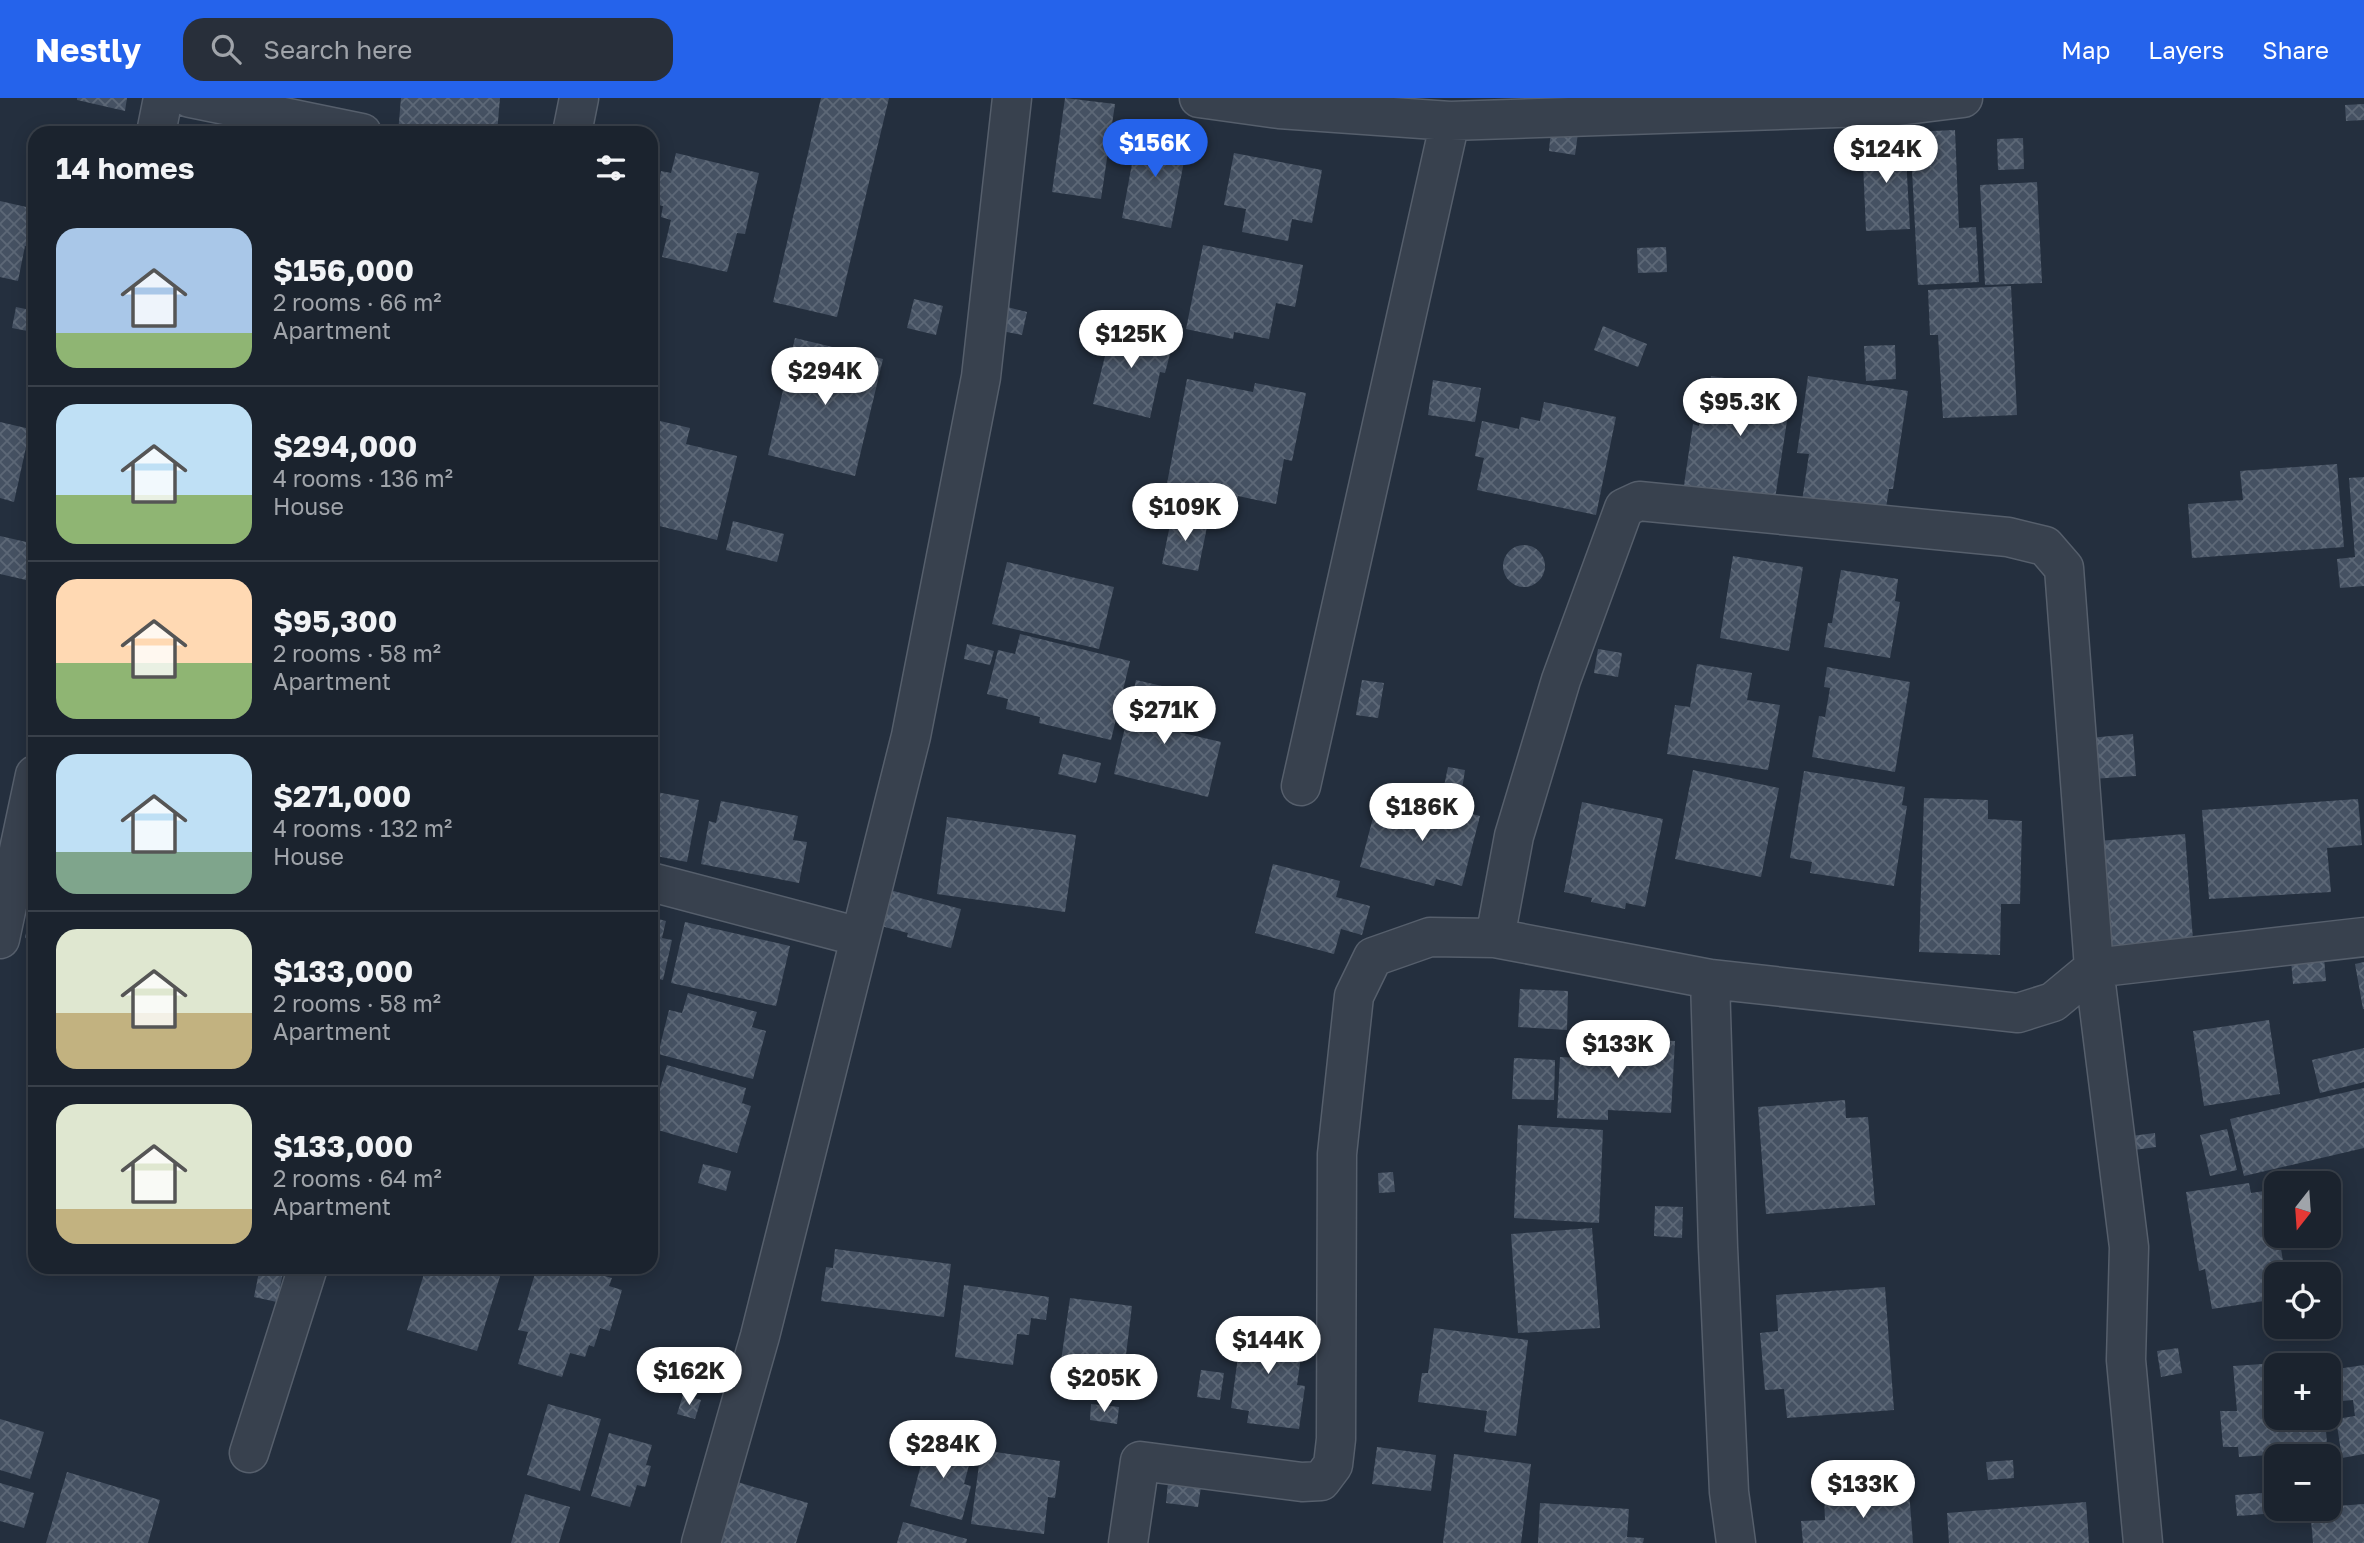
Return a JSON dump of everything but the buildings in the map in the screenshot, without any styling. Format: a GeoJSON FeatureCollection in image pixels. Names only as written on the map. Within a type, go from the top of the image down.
{"type":"FeatureCollection","features":[{"type":"Feature","properties":{"kind":"street"},"geometry":{"type":"LineString","coordinates":[[157,126],[163,98]]}},
{"type":"Feature","properties":{"kind":"street"},"geometry":{"type":"LineString","coordinates":[[190,98],[328,126]]}},
{"type":"Feature","properties":{"kind":"street"},"geometry":{"type":"LineString","coordinates":[[573,126],[579,98]]}},
{"type":"Feature","properties":{"kind":"street"},"geometry":{"type":"LineString","coordinates":[[701,1543],[760,1336],[911,736],[981,377],[1012,98]]}},
{"type":"Feature","properties":{"kind":"street"},"geometry":{"type":"LineString","coordinates":[[1199,98],[1279,109],[1450,121],[1898,106],[1963,98]]}},
{"type":"Feature","properties":{"kind":"street"},"geometry":{"type":"LineString","coordinates":[[1301,786],[1450,121]]}},
{"type":"Feature","properties":{"kind":"street"},"geometry":{"type":"LineString","coordinates":[[1495,938],[1514,836],[1561,680],[1624,508],[1639,501],[2008,537],[2045,546],[2063,568],[2094,968],[2129,1247],[2126,1360],[2143,1543]]}},
{"type":"Feature","properties":{"kind":"street"},"geometry":{"type":"LineString","coordinates":[[0,939],[28,808]]}},
{"type":"Feature","properties":{"kind":"street"},"geometry":{"type":"LineString","coordinates":[[658,884],[860,937]]}},
{"type":"Feature","properties":{"kind":"street"},"geometry":{"type":"LineString","coordinates":[[1128,1543],[1140,1461],[1302,1482],[1321,1481],[1333,1465],[1336,1428],[1337,1154],[1354,996],[1373,957],[1430,937],[1495,938],[1710,979],[2018,1013],[2053,1002],[2094,968],[2364,937]]}},
{"type":"Feature","properties":{"kind":"street"},"geometry":{"type":"LineString","coordinates":[[1710,979],[1718,1261],[1729,1492],[1736,1543]]}},
{"type":"Feature","properties":{"kind":"street"},"geometry":{"type":"LineString","coordinates":[[249,1453],[306,1274]]}}]}
